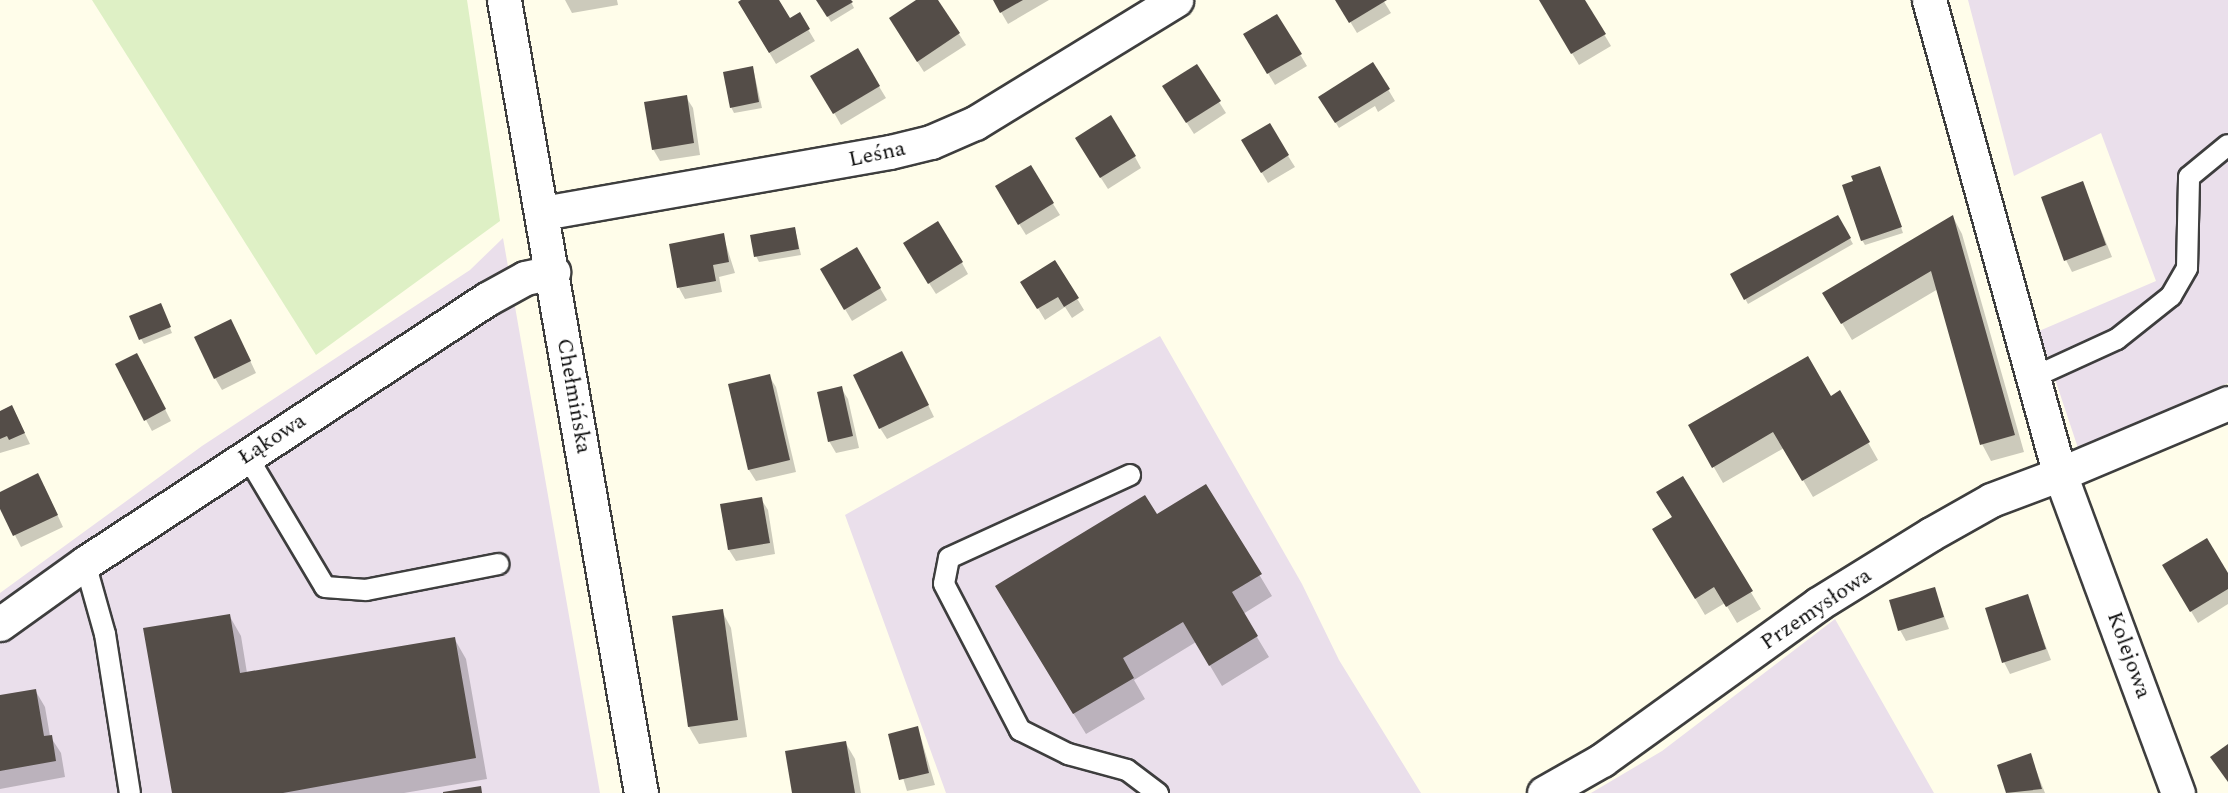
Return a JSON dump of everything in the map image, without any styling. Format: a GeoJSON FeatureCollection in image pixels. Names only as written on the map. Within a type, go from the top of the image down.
{"type":"FeatureCollection","features":[{"type":"Feature","properties":{"kind":"street","name":"Chełmińska"},"geometry":{"type":"LineString","coordinates":[[504,0],[543,213],[641,793]]}},
{"type":"Feature","properties":{"kind":"street","name":"Leśna"},"geometry":{"type":"LineString","coordinates":[[543,213],[890,153],[931,142],[975,123],[1176,0]]}},
{"type":"Feature","properties":{"kind":"street"},"geometry":{"type":"LineString","coordinates":[[1929,0],[2060,474]]}},
{"type":"Feature","properties":{"kind":"street","name":"Łąkowa"},"geometry":{"type":"LineString","coordinates":[[0,624],[85,563],[488,298],[525,278],[553,272]]}},
{"type":"Feature","properties":{"kind":"street","name":"Przemysłowa"},"geometry":{"type":"LineString","coordinates":[[1544,793],[1602,760],[1818,604],[1931,534],[1991,500],[2060,474],[2228,403]]}},
{"type":"Feature","properties":{"kind":"street","name":"Kolejowa"},"geometry":{"type":"LineString","coordinates":[[2060,474],[2079,517],[2178,793]]}},
{"type":"Feature","properties":{"kind":"lane"},"geometry":{"type":"LineString","coordinates":[[2034,377],[2117,339],[2171,296],[2187,268],[2189,177],[2228,145]]}},
{"type":"Feature","properties":{"kind":"lane"},"geometry":{"type":"LineString","coordinates":[[247,456],[325,587],[366,590],[498,564]]}},
{"type":"Feature","properties":{"kind":"lane"},"geometry":{"type":"LineString","coordinates":[[1130,475],[950,558],[944,584],[1020,730],[1068,754],[1127,770],[1158,793]]}},
{"type":"Feature","properties":{"kind":"lane"},"geometry":{"type":"LineString","coordinates":[[85,563],[105,634],[130,793]]}},
{"type":"Feature","properties":{"kind":"shaded area"},"geometry":{"type":"Polygon","coordinates":[[[1968,0],[2228,0],[2228,383],[2078,448],[2039,331],[2156,281],[2101,133],[2014,176],[1968,0]]]}},
{"type":"Feature","properties":{"kind":"shaded area"},"geometry":{"type":"Polygon","coordinates":[[[503,238],[600,793],[0,793],[0,593],[202,446],[470,270],[503,238]]]}},
{"type":"Feature","properties":{"kind":"shaded area"},"geometry":{"type":"Polygon","coordinates":[[[1160,336],[1302,584],[1339,660],[1421,793],[946,793],[845,515],[1160,336]]]}},
{"type":"Feature","properties":{"kind":"shaded area"},"geometry":{"type":"Polygon","coordinates":[[[1835,619],[1934,793],[1591,793],[1662,751],[1835,619]]]}},
{"type":"Feature","properties":{"kind":"green space"},"geometry":{"type":"Polygon","coordinates":[[[92,0],[467,0],[500,221],[316,355],[92,0]]]}},
{"type":"Feature","properties":{"kind":"building"},"geometry":{"type":"Polygon","coordinates":[[[741,0],[779,0],[790,18],[800,12],[810,29],[769,53],[738,2],[741,0]]]}},
{"type":"Feature","properties":{"kind":"building"},"geometry":{"type":"Polygon","coordinates":[[[816,0],[851,0],[853,2],[827,17],[816,0]]]}},
{"type":"Feature","properties":{"kind":"building"},"geometry":{"type":"Polygon","coordinates":[[[916,0],[938,0],[960,33],[917,62],[889,18],[916,0]]]}},
{"type":"Feature","properties":{"kind":"building"},"geometry":{"type":"Polygon","coordinates":[[[993,0],[1023,0],[1000,13],[993,0]]]}},
{"type":"Feature","properties":{"kind":"building"},"geometry":{"type":"Polygon","coordinates":[[[1335,0],[1387,0],[1349,23],[1335,0]]]}},
{"type":"Feature","properties":{"kind":"building"},"geometry":{"type":"Polygon","coordinates":[[[1539,0],[1585,0],[1606,34],[1571,54],[1539,0]]]}},
{"type":"Feature","properties":{"kind":"building"},"geometry":{"type":"Polygon","coordinates":[[[1277,14],[1302,54],[1267,74],[1243,34],[1277,14]]]}},
{"type":"Feature","properties":{"kind":"building"},"geometry":{"type":"Polygon","coordinates":[[[858,48],[880,86],[833,114],[810,76],[858,48]]]}},
{"type":"Feature","properties":{"kind":"building"},"geometry":{"type":"Polygon","coordinates":[[[1373,62],[1390,89],[1335,123],[1318,97],[1373,62]]]}},
{"type":"Feature","properties":{"kind":"building"},"geometry":{"type":"Polygon","coordinates":[[[1197,64],[1221,101],[1186,123],[1162,86],[1197,64]]]}},
{"type":"Feature","properties":{"kind":"building"},"geometry":{"type":"Polygon","coordinates":[[[753,66],[759,102],[730,108],[723,72],[753,66]]]}},
{"type":"Feature","properties":{"kind":"building"},"geometry":{"type":"Polygon","coordinates":[[[687,95],[694,143],[652,150],[644,102],[687,95]]]}},
{"type":"Feature","properties":{"kind":"building"},"geometry":{"type":"Polygon","coordinates":[[[1111,115],[1136,156],[1100,178],[1075,138],[1111,115]]]}},
{"type":"Feature","properties":{"kind":"building"},"geometry":{"type":"Polygon","coordinates":[[[1270,123],[1289,155],[1261,173],[1241,140],[1270,123]]]}},
{"type":"Feature","properties":{"kind":"building"},"geometry":{"type":"Polygon","coordinates":[[[1031,165],[1054,203],[1018,225],[995,186],[1031,165]]]}},
{"type":"Feature","properties":{"kind":"building"},"geometry":{"type":"Polygon","coordinates":[[[1880,166],[1902,227],[1861,241],[1842,185],[1853,181],[1851,176],[1880,166]]]}},
{"type":"Feature","properties":{"kind":"building"},"geometry":{"type":"Polygon","coordinates":[[[2083,181],[2106,245],[2064,261],[2041,197],[2083,181]]]}},
{"type":"Feature","properties":{"kind":"building"},"geometry":{"type":"Polygon","coordinates":[[[1838,215],[1851,238],[1744,300],[1730,274],[1838,215]]]}},
{"type":"Feature","properties":{"kind":"building"},"geometry":{"type":"Polygon","coordinates":[[[1953,215],[2015,435],[1980,445],[1931,271],[1841,324],[1822,293],[1953,215]]]}},
{"type":"Feature","properties":{"kind":"building"},"geometry":{"type":"Polygon","coordinates":[[[938,221],[963,262],[928,284],[903,243],[938,221]]]}},
{"type":"Feature","properties":{"kind":"building"},"geometry":{"type":"Polygon","coordinates":[[[795,227],[799,249],[754,257],[750,235],[795,227]]]}},
{"type":"Feature","properties":{"kind":"building"},"geometry":{"type":"Polygon","coordinates":[[[724,233],[729,262],[713,265],[716,281],[677,288],[669,244],[724,233]]]}},
{"type":"Feature","properties":{"kind":"building"},"geometry":{"type":"Polygon","coordinates":[[[857,247],[881,288],[844,310],[820,269],[857,247]]]}},
{"type":"Feature","properties":{"kind":"building"},"geometry":{"type":"Polygon","coordinates":[[[1055,260],[1079,298],[1064,307],[1058,297],[1037,309],[1020,282],[1055,260]]]}},
{"type":"Feature","properties":{"kind":"building"},"geometry":{"type":"Polygon","coordinates":[[[161,303],[171,327],[139,340],[129,316],[161,303]]]}},
{"type":"Feature","properties":{"kind":"building"},"geometry":{"type":"Polygon","coordinates":[[[231,319],[251,361],[214,379],[194,337],[231,319]]]}},
{"type":"Feature","properties":{"kind":"building"},"geometry":{"type":"Polygon","coordinates":[[[902,351],[929,405],[879,429],[853,375],[902,351]]]}},
{"type":"Feature","properties":{"kind":"building"},"geometry":{"type":"Polygon","coordinates":[[[137,353],[166,409],[144,421],[115,364],[137,353]]]}},
{"type":"Feature","properties":{"kind":"building"},"geometry":{"type":"Polygon","coordinates":[[[1808,356],[1831,396],[1840,390],[1870,442],[1802,481],[1773,432],[1712,468],[1688,425],[1808,356]]]}},
{"type":"Feature","properties":{"kind":"building"},"geometry":{"type":"Polygon","coordinates":[[[770,374],[790,460],[748,470],[728,384],[770,374]]]}},
{"type":"Feature","properties":{"kind":"building"},"geometry":{"type":"Polygon","coordinates":[[[842,386],[853,436],[828,442],[817,392],[842,386]]]}},
{"type":"Feature","properties":{"kind":"building"},"geometry":{"type":"Polygon","coordinates":[[[12,405],[25,433],[9,440],[7,436],[0,439],[0,411],[12,405]]]}},
{"type":"Feature","properties":{"kind":"building"},"geometry":{"type":"Polygon","coordinates":[[[38,473],[58,515],[13,536],[0,509],[0,492],[38,473]]]}},
{"type":"Feature","properties":{"kind":"building"},"geometry":{"type":"Polygon","coordinates":[[[1683,476],[1753,591],[1726,607],[1714,587],[1695,599],[1652,529],[1672,517],[1656,492],[1683,476]]]}},
{"type":"Feature","properties":{"kind":"building"},"geometry":{"type":"Polygon","coordinates":[[[1206,484],[1262,574],[1232,592],[1258,636],[1209,666],[1183,622],[1123,658],[1134,678],[1073,714],[995,586],[1145,495],[1157,514],[1206,484]]]}},
{"type":"Feature","properties":{"kind":"building"},"geometry":{"type":"Polygon","coordinates":[[[762,497],[770,543],[728,550],[720,504],[762,497]]]}},
{"type":"Feature","properties":{"kind":"building"},"geometry":{"type":"Polygon","coordinates":[[[2207,538],[2228,573],[2228,589],[2190,612],[2162,565],[2207,538]]]}},
{"type":"Feature","properties":{"kind":"building"},"geometry":{"type":"Polygon","coordinates":[[[1935,587],[1944,617],[1898,631],[1889,600],[1935,587]]]}},
{"type":"Feature","properties":{"kind":"building"},"geometry":{"type":"Polygon","coordinates":[[[2028,594],[2046,649],[2002,663],[1985,608],[2028,594]]]}},
{"type":"Feature","properties":{"kind":"building"},"geometry":{"type":"Polygon","coordinates":[[[723,609],[738,720],[688,727],[672,616],[723,609]]]}},
{"type":"Feature","properties":{"kind":"building"},"geometry":{"type":"Polygon","coordinates":[[[230,614],[240,673],[455,637],[476,758],[283,793],[172,793],[143,628],[230,614]]]}},
{"type":"Feature","properties":{"kind":"building"},"geometry":{"type":"Polygon","coordinates":[[[36,689],[44,736],[52,735],[56,761],[0,771],[0,695],[36,689]]]}},
{"type":"Feature","properties":{"kind":"building"},"geometry":{"type":"Polygon","coordinates":[[[918,726],[929,773],[899,780],[888,734],[918,726]]]}},
{"type":"Feature","properties":{"kind":"building"},"geometry":{"type":"Polygon","coordinates":[[[846,741],[855,793],[792,793],[785,751],[846,741]]]}},
{"type":"Feature","properties":{"kind":"building"},"geometry":{"type":"Polygon","coordinates":[[[2228,744],[2228,782],[2210,757],[2228,744]]]}},
{"type":"Feature","properties":{"kind":"building"},"geometry":{"type":"Polygon","coordinates":[[[2031,753],[2042,789],[2006,793],[1997,765],[2031,753]]]}},
{"type":"Feature","properties":{"kind":"building"},"geometry":{"type":"Polygon","coordinates":[[[481,786],[482,793],[443,793],[443,792],[481,786]]]}}]}
